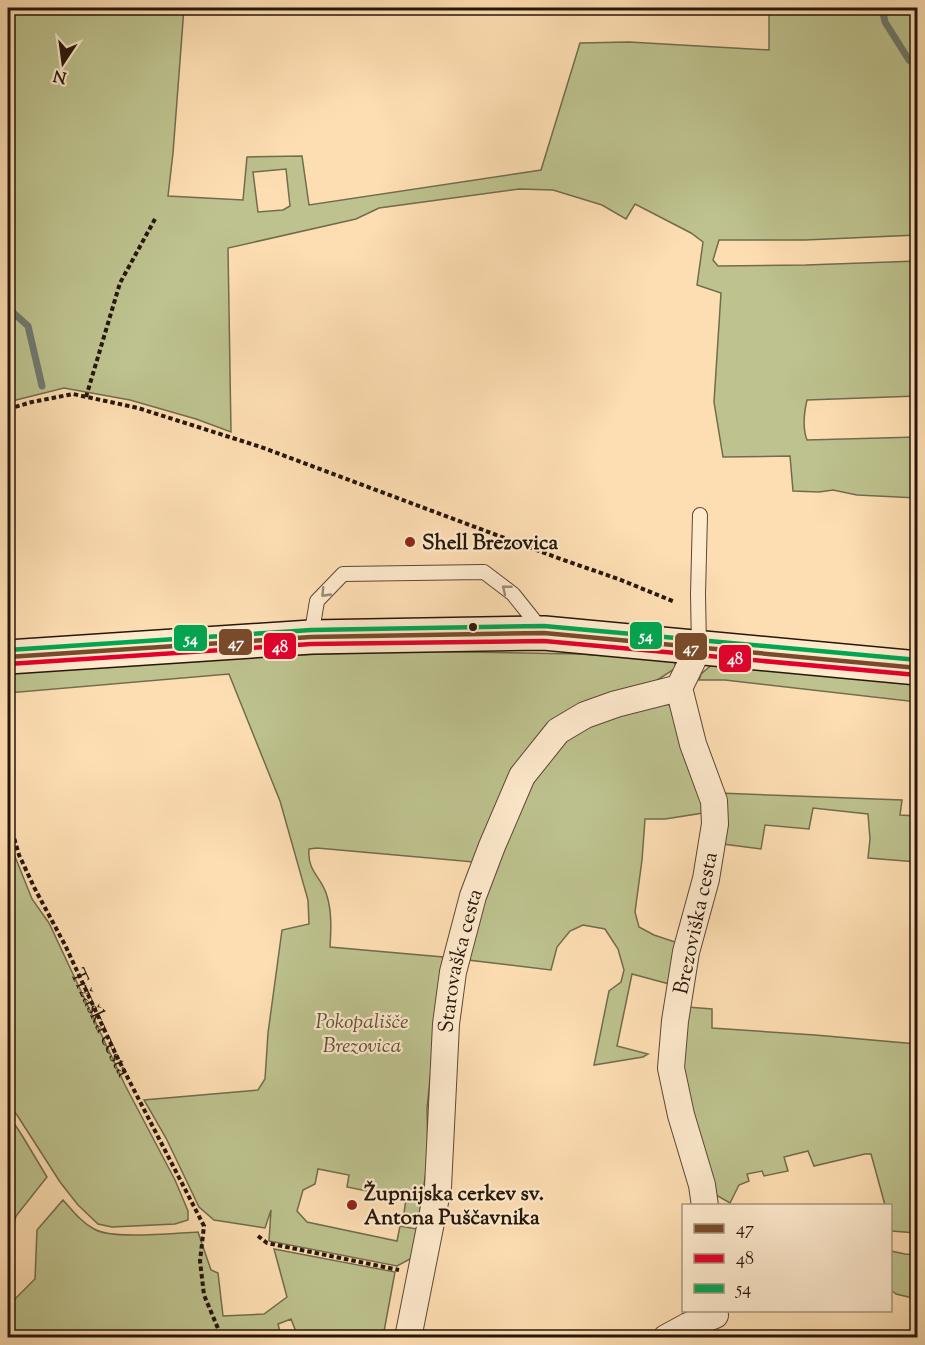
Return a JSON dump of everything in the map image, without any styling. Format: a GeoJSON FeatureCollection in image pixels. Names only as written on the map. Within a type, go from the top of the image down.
{"type":"FeatureCollection","features":[{"type":"Feature","properties":{"kind":"main road"},"geometry":{"type":"LineString","coordinates":[[8,657],[311,637],[544,633],[918,668]]}},
{"type":"Feature","properties":{"kind":"street"},"geometry":{"type":"LineString","coordinates":[[679,688],[699,647]]}},
{"type":"Feature","properties":{"kind":"street","name":"Brezoviška cesta"},"geometry":{"type":"LineString","coordinates":[[679,688],[693,744],[714,801],[714,840],[686,952],[675,1021],[671,1068],[681,1115],[702,1185],[705,1204]]}},
{"type":"Feature","properties":{"kind":"street","name":"Starovaška cesta"},"geometry":{"type":"LineString","coordinates":[[408,1338],[438,1187],[446,1024],[453,972],[473,896],[492,846],[522,776],[558,731],[585,716],[616,704],[679,688]]}},
{"type":"Feature","properties":{"kind":"street"},"geometry":{"type":"LineString","coordinates":[[666,1338],[688,1326],[716,1321]]}},
{"type":"Feature","properties":{"kind":"lane"},"geometry":{"type":"LineString","coordinates":[[699,647],[700,515]]}},
{"type":"Feature","properties":{"kind":"lane"},"geometry":{"type":"LineString","coordinates":[[311,637],[317,601],[343,574],[484,572],[513,594],[544,633]]}},
{"type":"Feature","properties":{"kind":"path"},"geometry":{"type":"LineString","coordinates":[[86,397],[120,283],[155,219]]}},
{"type":"Feature","properties":{"kind":"path"},"geometry":{"type":"LineString","coordinates":[[8,409],[73,394],[138,408],[261,447],[675,602]]}},
{"type":"Feature","properties":{"kind":"path","name":"Tržaška cesta"},"geometry":{"type":"LineString","coordinates":[[8,817],[19,855],[34,889],[65,945],[117,1057],[204,1226],[200,1262],[204,1295],[222,1338]]}},
{"type":"Feature","properties":{"kind":"path"},"geometry":{"type":"LineString","coordinates":[[258,1236],[267,1243],[420,1274]]}},
{"type":"Feature","properties":{"kind":"green space"},"geometry":{"type":"Polygon","coordinates":[[[8,8],[184,8],[168,196],[243,200],[247,157],[302,156],[309,205],[541,170],[580,43],[629,42],[769,50],[769,8],[917,8],[917,235],[805,240],[719,240],[713,260],[718,266],[917,261],[917,396],[807,400],[804,430],[807,440],[917,437],[917,498],[857,495],[833,490],[793,491],[790,456],[723,457],[714,402],[721,293],[697,285],[703,242],[691,233],[635,204],[626,219],[602,205],[553,190],[519,189],[379,208],[356,219],[228,248],[231,432],[196,419],[130,400],[64,388],[8,402],[8,8]],[[286,169],[253,172],[258,212],[283,210],[290,206],[286,169]]]}},
{"type":"Feature","properties":{"kind":"green space","name":"Pokopališče Brezovica"},"geometry":{"type":"Polygon","coordinates":[[[409,651],[579,654],[674,660],[676,668],[651,684],[583,706],[474,862],[309,849],[312,869],[325,889],[329,902],[330,947],[443,957],[427,1108],[428,1159],[419,1216],[404,1213],[406,1199],[347,1187],[349,1175],[318,1169],[315,1184],[303,1190],[297,1211],[307,1222],[397,1241],[400,1226],[417,1229],[412,1258],[397,1266],[269,1241],[271,1210],[265,1228],[214,1220],[199,1207],[166,1138],[144,1100],[258,1090],[265,1079],[268,1033],[282,930],[309,924],[308,900],[280,801],[229,674],[8,693],[8,673],[237,657],[409,651]]]}},
{"type":"Feature","properties":{"kind":"green space"},"geometry":{"type":"Polygon","coordinates":[[[714,663],[917,683],[917,702],[725,680],[699,680],[701,674],[714,663]]]}},
{"type":"Feature","properties":{"kind":"green space"},"geometry":{"type":"Polygon","coordinates":[[[664,702],[673,708],[700,781],[703,813],[665,819],[645,819],[635,912],[639,927],[681,944],[673,985],[632,974],[617,1046],[648,1054],[643,1057],[594,1065],[609,991],[621,982],[624,970],[618,949],[605,929],[583,925],[570,931],[557,947],[551,970],[468,960],[478,910],[523,799],[540,771],[567,738],[594,722],[664,702]]]}},
{"type":"Feature","properties":{"kind":"green space"},"geometry":{"type":"Polygon","coordinates":[[[719,793],[902,800],[900,815],[917,816],[917,862],[868,858],[870,839],[868,814],[813,808],[809,829],[765,825],[761,849],[723,844],[719,793]]]}},
{"type":"Feature","properties":{"kind":"green space"},"geometry":{"type":"Polygon","coordinates":[[[8,839],[32,899],[49,923],[125,1085],[175,1180],[188,1211],[188,1220],[175,1224],[112,1227],[98,1224],[78,1205],[60,1182],[8,1104],[8,839]]]}},
{"type":"Feature","properties":{"kind":"green space"},"geometry":{"type":"Polygon","coordinates":[[[687,1007],[712,1009],[712,1028],[917,1044],[917,1233],[892,1231],[892,1204],[885,1204],[871,1154],[814,1166],[808,1151],[784,1157],[788,1171],[764,1176],[762,1171],[747,1174],[749,1181],[739,1185],[730,1203],[716,1195],[684,1082],[682,1037],[687,1007]]]}},
{"type":"Feature","properties":{"kind":"green space"},"geometry":{"type":"Polygon","coordinates":[[[8,1114],[47,1177],[16,1216],[8,1247],[8,1114]]]}},
{"type":"Feature","properties":{"kind":"green space"},"geometry":{"type":"Polygon","coordinates":[[[63,1200],[85,1223],[103,1232],[144,1235],[198,1232],[211,1270],[218,1273],[223,1316],[264,1314],[287,1297],[274,1249],[395,1272],[383,1337],[298,1337],[291,1319],[278,1324],[281,1336],[264,1337],[260,1334],[234,1338],[8,1337],[8,1305],[35,1279],[37,1230],[63,1200]]]}},
{"type":"Feature","properties":{"kind":"green space"},"geometry":{"type":"Polygon","coordinates":[[[892,1251],[917,1255],[917,1299],[892,1291],[892,1251]]]}},
{"type":"Feature","properties":{"kind":"waterway"},"geometry":{"type":"LineString","coordinates":[[882,8],[885,22],[909,60],[918,67]]}},
{"type":"Feature","properties":{"kind":"waterway"},"geometry":{"type":"LineString","coordinates":[[8,308],[28,326],[42,386]]}},
{"type":"Feature","properties":{"kind":"transit line","name":"54"},"geometry":{"type":"LineString","coordinates":[[8,650],[311,630],[544,626],[918,660]]}},
{"type":"Feature","properties":{"kind":"transit line","name":"47"},"geometry":{"type":"LineString","coordinates":[[8,657],[311,637],[544,633],[918,668]]}},
{"type":"Feature","properties":{"kind":"transit line","name":"48"},"geometry":{"type":"LineString","coordinates":[[8,664],[311,644],[544,641],[917,675]]}},
{"type":"Feature","properties":{"kind":"place","name":"Shell Brezovica"},"geometry":{"type":"Point","coordinates":[410,542]}},
{"type":"Feature","properties":{"kind":"place","name":"Župnijska cerkev sv. Antona Puščavnika"},"geometry":{"type":"Point","coordinates":[352,1205]}}]}
